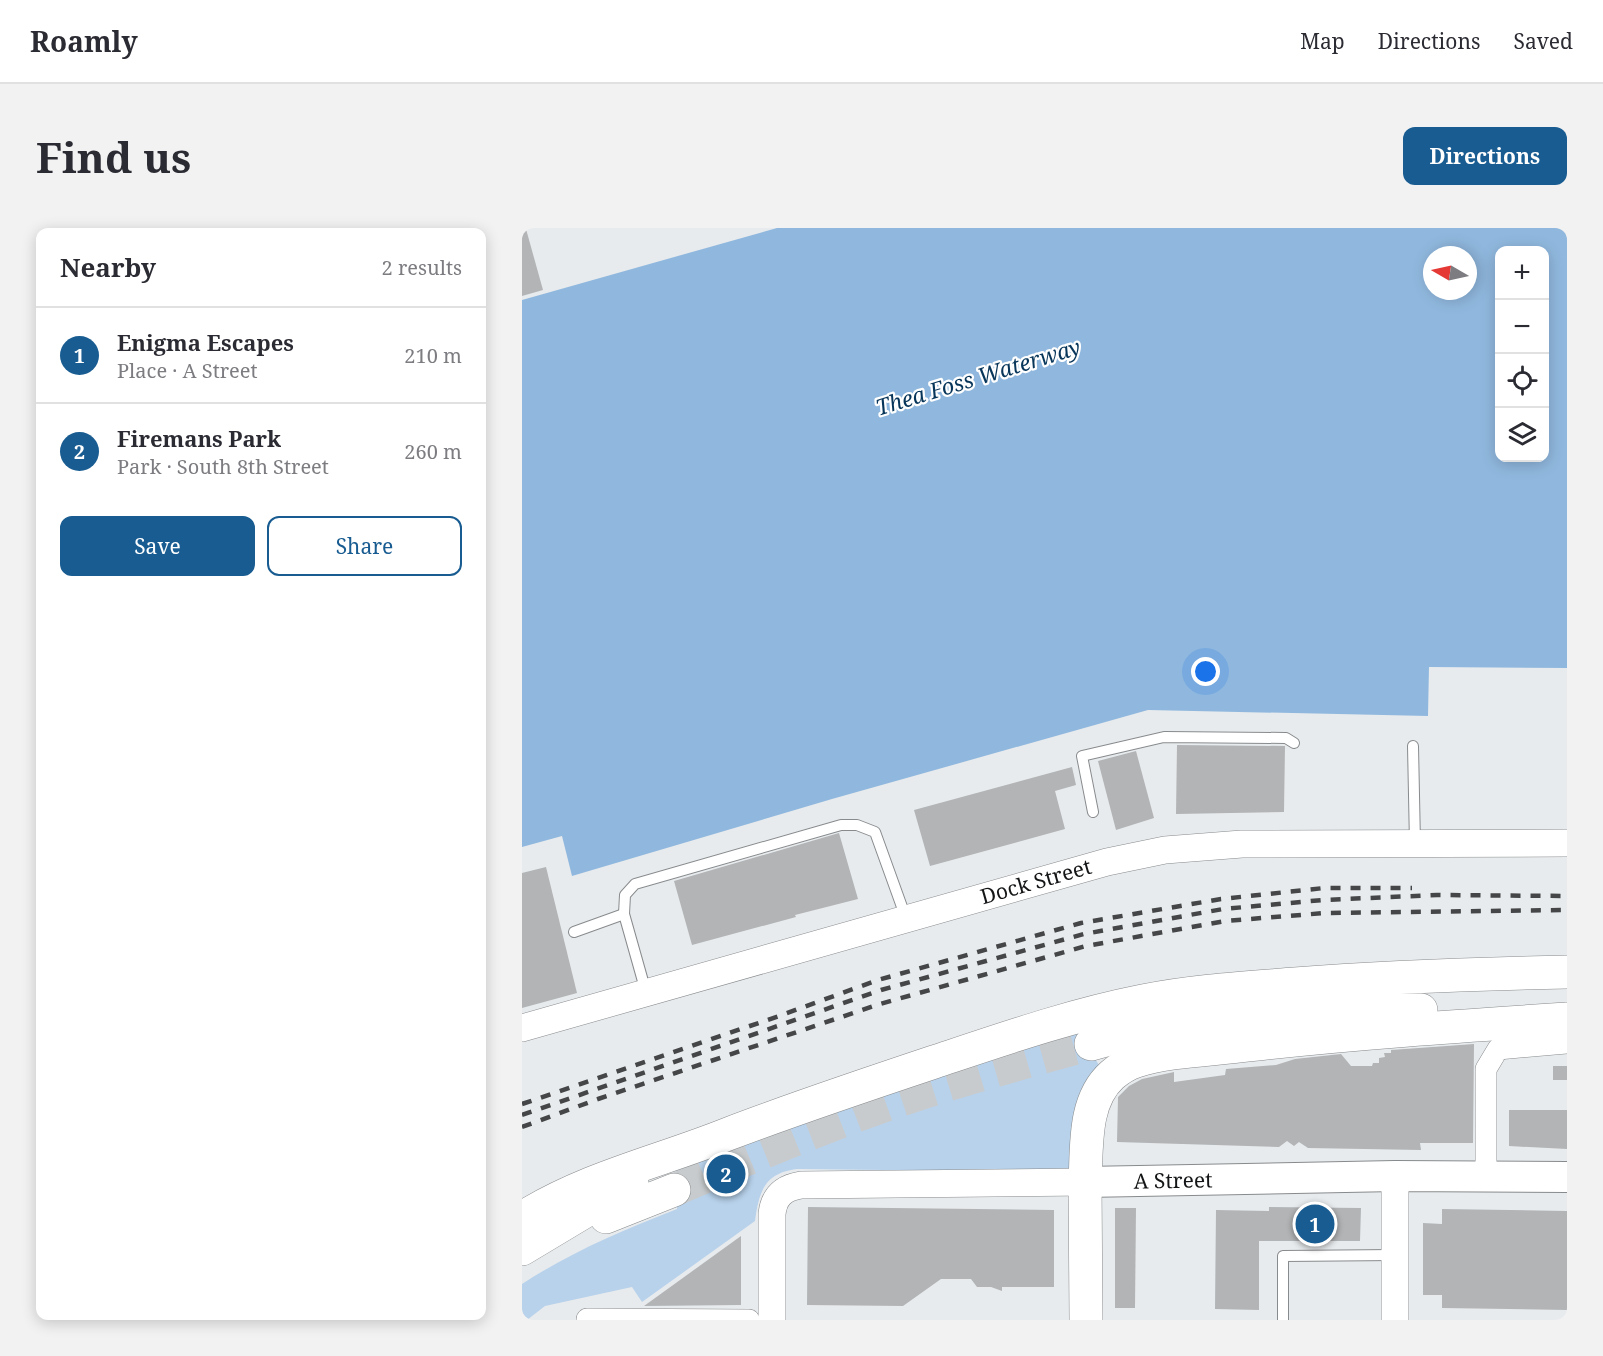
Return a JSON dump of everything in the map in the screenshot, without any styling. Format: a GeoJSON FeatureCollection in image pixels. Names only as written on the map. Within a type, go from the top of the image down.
{"type":"FeatureCollection","features":[{"type":"Feature","properties":{"kind":"main road"},"geometry":{"type":"LineString","coordinates":[[528,1257],[628,1185],[725,1136],[781,1113],[1075,1017],[1145,1000],[1212,991],[1370,978],[1567,972]]}},
{"type":"Feature","properties":{"kind":"main road"},"geometry":{"type":"LineString","coordinates":[[1091,1044],[1183,1024],[1288,1011],[1409,1010],[1567,1013]]}},
{"type":"Feature","properties":{"kind":"main road"},"geometry":{"type":"LineString","coordinates":[[1086,1320],[1088,1133],[1095,1099],[1103,1084],[1124,1066],[1164,1055],[1292,1040],[1567,1019]]}},
{"type":"Feature","properties":{"kind":"main road"},"geometry":{"type":"LineString","coordinates":[[522,1218],[578,1187],[634,1165],[725,1136]]}},
{"type":"Feature","properties":{"kind":"main road","name":"A Street"},"geometry":{"type":"LineString","coordinates":[[1086,1182],[1395,1176],[1567,1177]]}},
{"type":"Feature","properties":{"kind":"main road"},"geometry":{"type":"LineString","coordinates":[[528,1257],[588,1225],[674,1190]]}},
{"type":"Feature","properties":{"kind":"street","name":"Dock Street"},"geometry":{"type":"LineString","coordinates":[[522,1028],[1107,862],[1165,850],[1242,844],[1567,843]]}},
{"type":"Feature","properties":{"kind":"street"},"geometry":{"type":"LineString","coordinates":[[1486,1177],[1485,1089],[1486,1068],[1491,1058],[1498,1049],[1567,1043]]}},
{"type":"Feature","properties":{"kind":"street"},"geometry":{"type":"LineString","coordinates":[[1395,1176],[1395,1320]]}},
{"type":"Feature","properties":{"kind":"street","name":"A Street"},"geometry":{"type":"LineString","coordinates":[[772,1320],[772,1214],[773,1206],[781,1192],[786,1189],[801,1185],[1086,1182]]}},
{"type":"Feature","properties":{"kind":"street"},"geometry":{"type":"LineString","coordinates":[[587,1319],[748,1320]]}},
{"type":"Feature","properties":{"kind":"lane"},"geometry":{"type":"LineString","coordinates":[[1093,812],[1082,756],[1164,737],[1276,737],[1286,738],[1294,743]]}},
{"type":"Feature","properties":{"kind":"lane"},"geometry":{"type":"LineString","coordinates":[[1413,746],[1414,844]]}},
{"type":"Feature","properties":{"kind":"lane"},"geometry":{"type":"LineString","coordinates":[[646,992],[624,914],[625,895],[635,884],[840,825],[857,825],[875,831],[906,918]]}},
{"type":"Feature","properties":{"kind":"lane"},"geometry":{"type":"LineString","coordinates":[[574,932],[624,914]]}},
{"type":"Feature","properties":{"kind":"lane"},"geometry":{"type":"LineString","coordinates":[[1283,1320],[1283,1256],[1395,1255]]}},
{"type":"Feature","properties":{"kind":"shaded area"},"geometry":{"type":"Polygon","coordinates":[[[1077,1030],[1099,1065],[1083,1086],[1078,1100],[1070,1172],[797,1169],[786,1171],[770,1180],[765,1186],[761,1193],[755,1221],[642,1302],[632,1287],[545,1306],[527,1320],[522,1320],[522,1284],[598,1242],[677,1209],[676,1168],[750,1138],[1077,1030]]]}},
{"type":"Feature","properties":{"kind":"water","name":"Thea Foss Waterway"},"geometry":{"type":"Polygon","coordinates":[[[777,228],[1567,228],[1567,668],[1429,667],[1428,716],[1148,710],[832,799],[572,876],[562,836],[522,847],[522,300],[777,228]]]}},
{"type":"Feature","properties":{"kind":"building"},"geometry":{"type":"Polygon","coordinates":[[[526,229],[543,290],[522,296],[522,230],[526,229]]]}},
{"type":"Feature","properties":{"kind":"building"},"geometry":{"type":"Polygon","coordinates":[[[1177,745],[1285,746],[1284,812],[1176,814],[1177,745]]]}},
{"type":"Feature","properties":{"kind":"building"},"geometry":{"type":"Polygon","coordinates":[[[1136,751],[1154,818],[1116,830],[1098,761],[1136,751]]]}},
{"type":"Feature","properties":{"kind":"building"},"geometry":{"type":"Polygon","coordinates":[[[1072,767],[1076,785],[1055,791],[1065,829],[930,866],[914,810],[1072,767]]]}},
{"type":"Feature","properties":{"kind":"building"},"geometry":{"type":"Polygon","coordinates":[[[839,833],[858,899],[692,945],[674,881],[839,833]]]}},
{"type":"Feature","properties":{"kind":"building"},"geometry":{"type":"Polygon","coordinates":[[[546,867],[577,993],[522,1008],[522,873],[546,867]]]}},
{"type":"Feature","properties":{"kind":"building"},"geometry":{"type":"Polygon","coordinates":[[[1474,1044],[1473,1143],[1420,1143],[1421,1150],[1308,1148],[1299,1142],[1294,1146],[1287,1141],[1279,1147],[1117,1142],[1118,1097],[1129,1086],[1142,1079],[1174,1072],[1174,1082],[1225,1075],[1226,1069],[1276,1065],[1295,1059],[1341,1054],[1351,1066],[1372,1066],[1373,1063],[1379,1063],[1379,1058],[1385,1057],[1384,1053],[1391,1053],[1391,1050],[1474,1044]]]}},
{"type":"Feature","properties":{"kind":"building"},"geometry":{"type":"Polygon","coordinates":[[[1553,1066],[1567,1066],[1567,1080],[1553,1080],[1553,1066]]]}},
{"type":"Feature","properties":{"kind":"building"},"geometry":{"type":"Polygon","coordinates":[[[1509,1110],[1567,1110],[1567,1149],[1509,1146],[1509,1110]]]}},
{"type":"Feature","properties":{"kind":"building"},"geometry":{"type":"Polygon","coordinates":[[[808,1207],[1054,1210],[1054,1287],[1002,1287],[1002,1291],[991,1287],[977,1287],[971,1279],[941,1279],[903,1306],[807,1305],[808,1207]]]}},
{"type":"Feature","properties":{"kind":"building"},"geometry":{"type":"Polygon","coordinates":[[[1269,1207],[1361,1208],[1360,1241],[1259,1241],[1259,1310],[1215,1309],[1216,1210],[1269,1211],[1269,1207]]]}},
{"type":"Feature","properties":{"kind":"building"},"geometry":{"type":"Polygon","coordinates":[[[1115,1208],[1136,1208],[1135,1308],[1115,1308],[1115,1208]]]}},
{"type":"Feature","properties":{"kind":"building"},"geometry":{"type":"Polygon","coordinates":[[[1442,1209],[1567,1211],[1567,1310],[1442,1308],[1442,1295],[1423,1295],[1423,1223],[1442,1224],[1442,1209]]]}},
{"type":"Feature","properties":{"kind":"building"},"geometry":{"type":"Polygon","coordinates":[[[741,1236],[741,1305],[644,1306],[741,1236]]]}},
{"type":"Feature","properties":{"kind":"tunnel"},"geometry":{"type":"LineString","coordinates":[[674,1190],[892,1103],[1091,1044]]}},
{"type":"Feature","properties":{"kind":"railway"},"geometry":{"type":"LineString","coordinates":[[522,1104],[878,980],[1081,923],[1221,899],[1324,888],[1412,888]]}},
{"type":"Feature","properties":{"kind":"railway"},"geometry":{"type":"LineString","coordinates":[[522,1115],[881,990],[1084,934],[1223,909],[1323,900],[1437,895],[1567,896]]}},
{"type":"Feature","properties":{"kind":"railway"},"geometry":{"type":"LineString","coordinates":[[522,1127],[880,1004],[1086,946],[1225,921],[1325,913],[1567,910]]}},
{"type":"Feature","properties":{"kind":"place","name":"Firemans Park"},"geometry":{"type":"Point","coordinates":[726,1174]}},
{"type":"Feature","properties":{"kind":"place","name":"Enigma Escapes"},"geometry":{"type":"Point","coordinates":[1315,1224]}}]}
